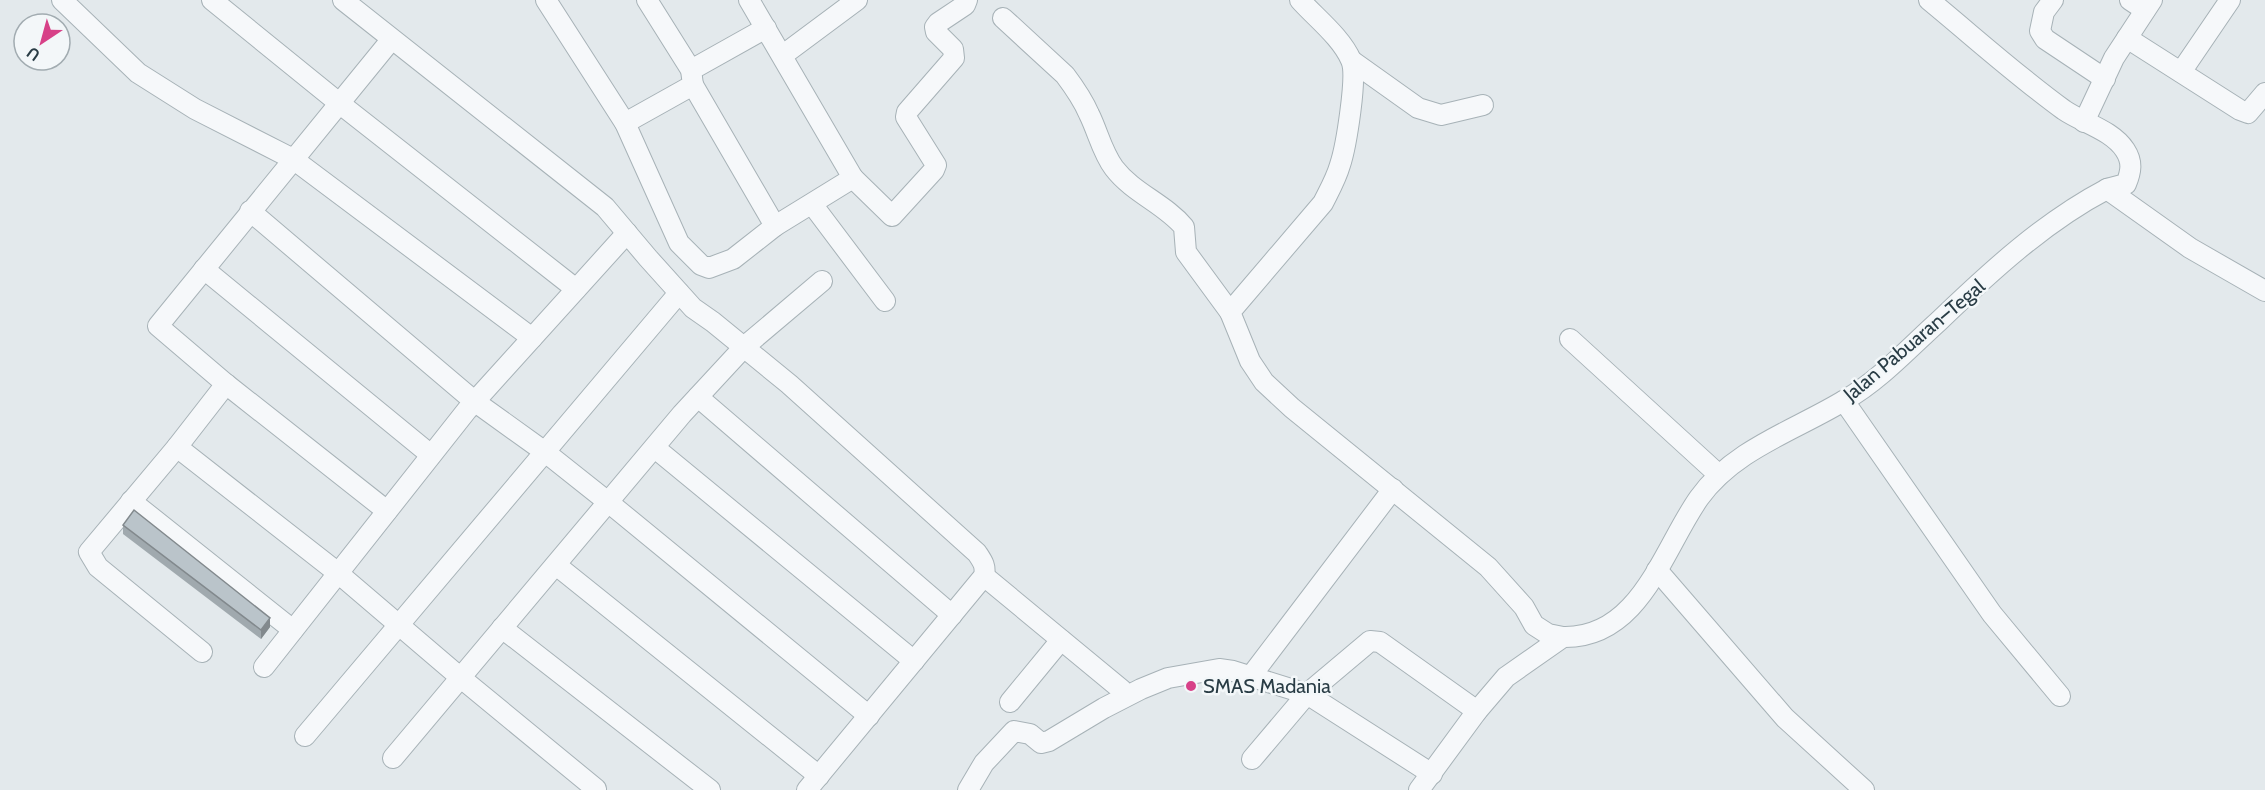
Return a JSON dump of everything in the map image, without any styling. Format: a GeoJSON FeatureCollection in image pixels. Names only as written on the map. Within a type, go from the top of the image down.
{"type":"FeatureCollection","features":[{"type":"Feature","properties":{"kind":"street"},"geometry":{"type":"LineString","coordinates":[[62,0],[138,73],[195,109],[293,159],[532,338]]}},
{"type":"Feature","properties":{"kind":"street"},"geometry":{"type":"LineString","coordinates":[[212,0],[576,289]]}},
{"type":"Feature","properties":{"kind":"street"},"geometry":{"type":"LineString","coordinates":[[343,0],[605,207],[693,308],[789,384],[977,554],[986,568],[984,576],[813,783],[556,565]]}},
{"type":"Feature","properties":{"kind":"street"},"geometry":{"type":"LineString","coordinates":[[546,0],[625,123],[679,243],[701,265],[709,268],[733,259],[775,226],[853,178]]}},
{"type":"Feature","properties":{"kind":"street"},"geometry":{"type":"LineString","coordinates":[[647,0],[775,226]]}},
{"type":"Feature","properties":{"kind":"street"},"geometry":{"type":"LineString","coordinates":[[749,0],[853,178],[892,216],[936,165],[906,117],[907,112],[954,58],[953,49],[936,32],[935,27],[965,5],[967,0]]}},
{"type":"Feature","properties":{"kind":"street"},"geometry":{"type":"LineString","coordinates":[[783,55],[857,0]]}},
{"type":"Feature","properties":{"kind":"street"},"geometry":{"type":"LineString","coordinates":[[1230,312],[1323,203],[1334,183],[1341,163],[1354,74],[1352,61],[1344,47],[1300,0]]}},
{"type":"Feature","properties":{"kind":"street"},"geometry":{"type":"LineString","coordinates":[[1929,0],[2044,94],[2084,122],[2127,38],[2142,3]]}},
{"type":"Feature","properties":{"kind":"street"},"geometry":{"type":"LineString","coordinates":[[2052,0],[2044,12],[2040,31],[2044,39],[2105,79]]}},
{"type":"Feature","properties":{"kind":"street"},"geometry":{"type":"LineString","coordinates":[[2181,72],[2230,0]]}},
{"type":"Feature","properties":{"kind":"street"},"geometry":{"type":"LineString","coordinates":[[1004,18],[1072,84],[1089,114],[1106,156],[1124,180],[1184,227],[1186,252],[1230,312],[1242,346],[1264,382],[1292,408],[1488,567],[1524,607],[1534,625],[1548,634],[1563,637]]}},
{"type":"Feature","properties":{"kind":"street"},"geometry":{"type":"LineString","coordinates":[[625,123],[766,28]]}},
{"type":"Feature","properties":{"kind":"street"},"geometry":{"type":"LineString","coordinates":[[2127,38],[2240,110],[2248,113],[2265,93]]}},
{"type":"Feature","properties":{"kind":"street"},"geometry":{"type":"LineString","coordinates":[[387,511],[159,328],[161,321],[391,40]]}},
{"type":"Feature","properties":{"kind":"street"},"geometry":{"type":"LineString","coordinates":[[1352,61],[1418,108],[1441,115],[1483,105]]}},
{"type":"Feature","properties":{"kind":"street","name":"Jalan Pabuaran–Tegal"},"geometry":{"type":"LineString","coordinates":[[1419,790],[1477,711],[1506,677],[1563,637],[1588,634],[1613,623],[1629,609],[1657,570],[1699,498],[1719,475],[1745,455],[1844,401],[1894,363],[1950,310],[2037,234],[2085,201],[2107,189],[2126,184],[2131,173],[2131,163],[2126,151],[2116,139],[2084,122]]}},
{"type":"Feature","properties":{"kind":"street"},"geometry":{"type":"LineString","coordinates":[[2107,189],[2190,248],[2265,291]]}},
{"type":"Feature","properties":{"kind":"street"},"geometry":{"type":"LineString","coordinates":[[812,204],[885,301]]}},
{"type":"Feature","properties":{"kind":"street"},"geometry":{"type":"LineString","coordinates":[[250,211],[474,401],[545,452],[608,502],[868,716]]}},
{"type":"Feature","properties":{"kind":"street"},"geometry":{"type":"LineString","coordinates":[[264,667],[474,401],[627,233]]}},
{"type":"Feature","properties":{"kind":"street"},"geometry":{"type":"LineString","coordinates":[[204,269],[431,455]]}},
{"type":"Feature","properties":{"kind":"street"},"geometry":{"type":"LineString","coordinates":[[393,758],[698,397],[744,347],[822,281]]}},
{"type":"Feature","properties":{"kind":"street"},"geometry":{"type":"LineString","coordinates":[[304,736],[679,293]]}},
{"type":"Feature","properties":{"kind":"street"},"geometry":{"type":"LineString","coordinates":[[1570,339],[1719,475]]}},
{"type":"Feature","properties":{"kind":"street"},"geometry":{"type":"LineString","coordinates":[[202,651],[98,567],[89,552],[177,447],[226,384]]}},
{"type":"Feature","properties":{"kind":"street"},"geometry":{"type":"LineString","coordinates":[[698,397],[952,615]]}},
{"type":"Feature","properties":{"kind":"street"},"geometry":{"type":"LineString","coordinates":[[1844,401],[1992,614],[2060,696]]}},
{"type":"Feature","properties":{"kind":"street"},"geometry":{"type":"LineString","coordinates":[[177,447],[338,573],[596,789]]}},
{"type":"Feature","properties":{"kind":"street"},"geometry":{"type":"LineString","coordinates":[[655,448],[914,661]]}},
{"type":"Feature","properties":{"kind":"street"},"geometry":{"type":"LineString","coordinates":[[1251,676],[1393,489]]}},
{"type":"Feature","properties":{"kind":"street"},"geometry":{"type":"LineString","coordinates":[[131,501],[293,630]]}},
{"type":"Feature","properties":{"kind":"street"},"geometry":{"type":"LineString","coordinates":[[1657,570],[1785,718],[1864,790]]}},
{"type":"Feature","properties":{"kind":"street"},"geometry":{"type":"LineString","coordinates":[[984,576],[1122,690]]}},
{"type":"Feature","properties":{"kind":"street"},"geometry":{"type":"LineString","coordinates":[[502,628],[710,790]]}},
{"type":"Feature","properties":{"kind":"street"},"geometry":{"type":"LineString","coordinates":[[1010,702],[1061,640]]}},
{"type":"Feature","properties":{"kind":"street"},"geometry":{"type":"LineString","coordinates":[[1252,759],[1307,694],[1370,640],[1380,642],[1477,711]]}},
{"type":"Feature","properties":{"kind":"street"},"geometry":{"type":"LineString","coordinates":[[968,790],[984,763],[1014,731],[1030,734],[1041,742],[1049,741],[1104,708],[1168,678],[1219,669],[1251,676],[1307,694],[1432,774]]}},
{"type":"Feature","properties":{"kind":"building"},"geometry":{"type":"Polygon","coordinates":[[[134,510],[270,618],[261,630],[123,525],[134,510]]]}},
{"type":"Feature","properties":{"kind":"place","name":"SMAS Madania"},"geometry":{"type":"Point","coordinates":[1191,686]}}]}
